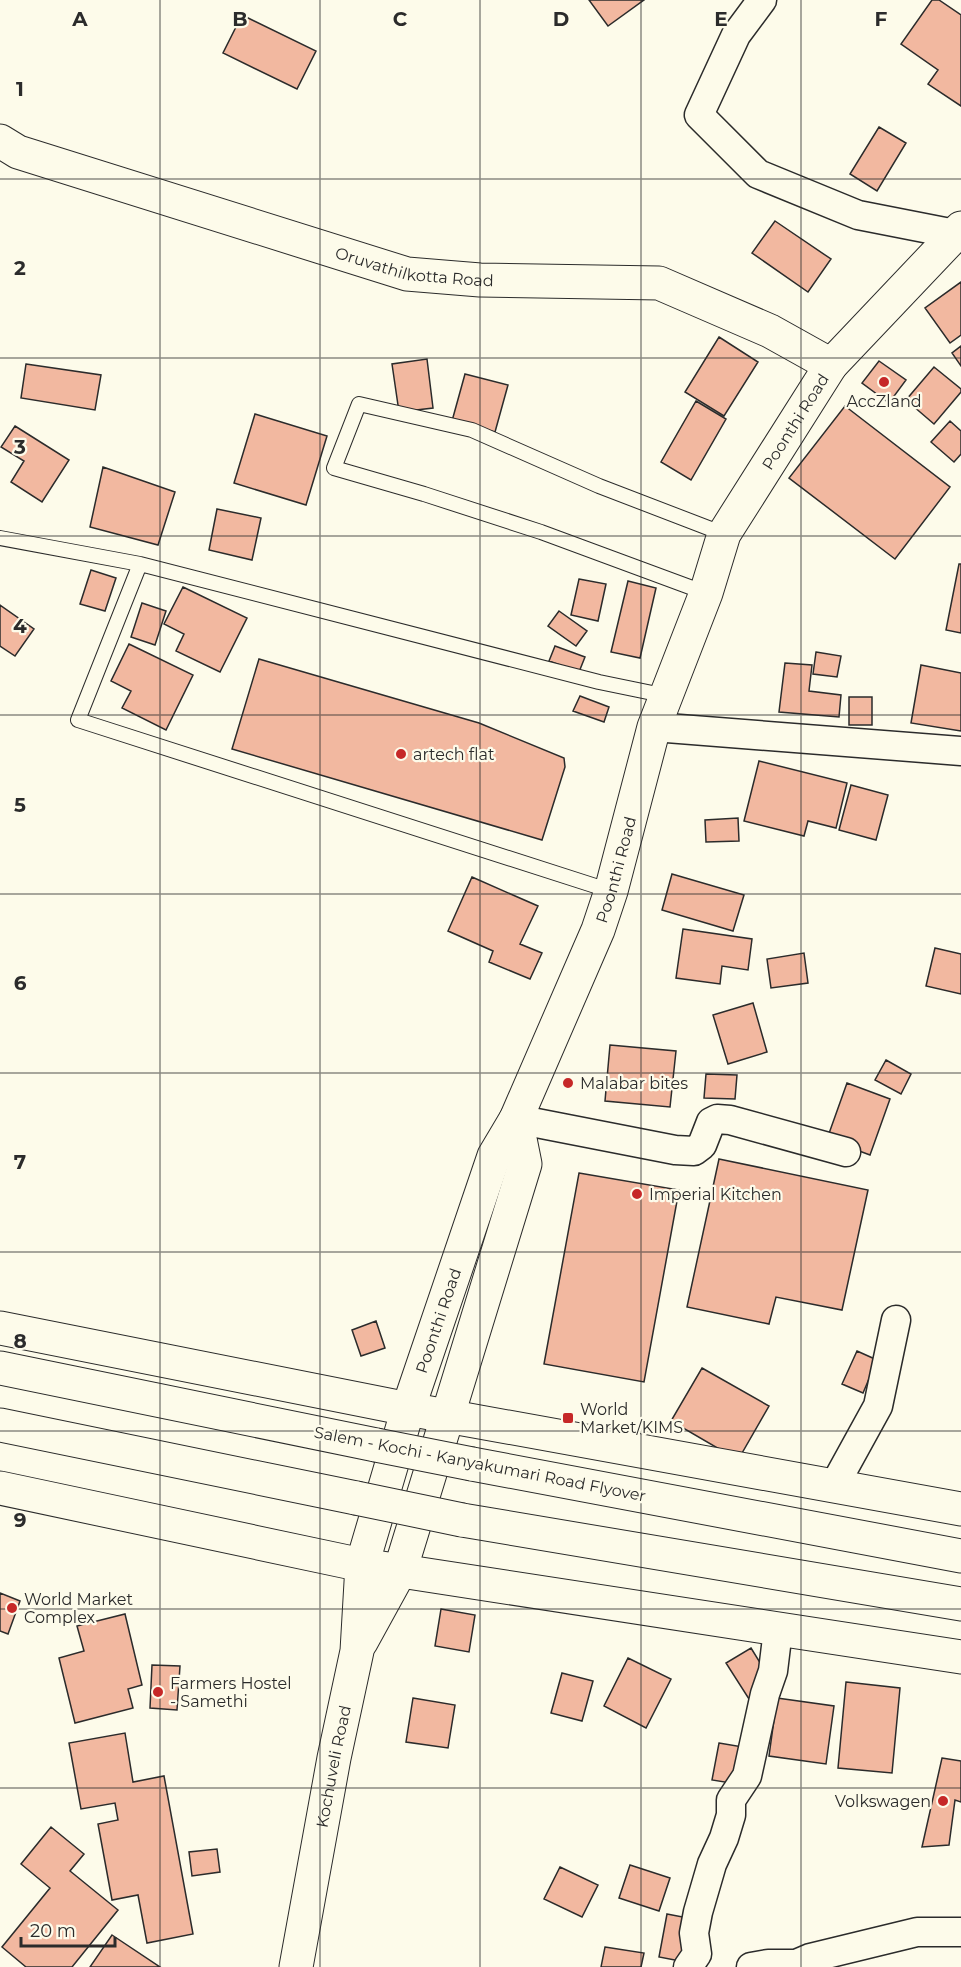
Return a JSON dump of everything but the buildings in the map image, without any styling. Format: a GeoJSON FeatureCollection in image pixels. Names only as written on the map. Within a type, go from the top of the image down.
{"type":"FeatureCollection","features":[{"type":"Feature","properties":{"kind":"main road","name":"Oruvathilkotta Road"},"geometry":{"type":"LineString","coordinates":[[0,141],[18,152],[407,274],[480,280],[659,283],[770,331],[831,365]]}},
{"type":"Feature","properties":{"kind":"main road","name":"Poonthi Road"},"geometry":{"type":"LineString","coordinates":[[362,1565],[408,1409],[494,1156],[516,1119],[598,930],[611,891],[654,727],[706,592],[724,534],[831,365],[959,233]]}},
{"type":"Feature","properties":{"kind":"main road"},"geometry":{"type":"LineString","coordinates":[[357,1651],[400,1571],[525,1164],[516,1119]]}},
{"type":"Feature","properties":{"kind":"main road"},"geometry":{"type":"LineString","coordinates":[[0,1328],[408,1409],[961,1509]]}},
{"type":"Feature","properties":{"kind":"main road","name":"Salem - Kochi - Kanyakumari Road Flyover"},"geometry":{"type":"LineString","coordinates":[[0,1368],[472,1464],[961,1556]]}},
{"type":"Feature","properties":{"kind":"main road"},"geometry":{"type":"LineString","coordinates":[[0,1425],[462,1520],[961,1605]]}},
{"type":"Feature","properties":{"kind":"main road"},"geometry":{"type":"LineString","coordinates":[[0,1488],[362,1565],[961,1657]]}},
{"type":"Feature","properties":{"kind":"main road","name":"Kochuveli Road"},"geometry":{"type":"LineString","coordinates":[[296,1967],[334,1758],[357,1651],[362,1565]]}},
{"type":"Feature","properties":{"kind":"street"},"geometry":{"type":"LineString","coordinates":[[761,0],[736,35],[699,116],[758,174],[858,215],[959,233]]}},
{"type":"Feature","properties":{"kind":"street"},"geometry":{"type":"LineString","coordinates":[[654,727],[961,751]]}},
{"type":"Feature","properties":{"kind":"street"},"geometry":{"type":"LineString","coordinates":[[516,1119],[675,1150],[694,1151],[702,1145],[711,1122],[717,1119],[730,1120],[846,1152]]}},
{"type":"Feature","properties":{"kind":"street"},"geometry":{"type":"LineString","coordinates":[[834,1486],[878,1406],[896,1320]]}},
{"type":"Feature","properties":{"kind":"street"},"geometry":{"type":"LineString","coordinates":[[688,1967],[697,1954],[694,1933],[698,1912],[712,1864],[731,1815],[731,1800],[747,1776],[765,1694],[773,1671],[777,1638],[781,1629]]}},
{"type":"Feature","properties":{"kind":"street"},"geometry":{"type":"LineString","coordinates":[[750,1967],[768,1964],[796,1964],[810,1958],[916,1932],[961,1932]]}},
{"type":"Feature","properties":{"kind":"lane"},"geometry":{"type":"LineString","coordinates":[[706,592],[530,528],[334,468],[359,404],[472,430],[598,486],[724,534]]}},
{"type":"Feature","properties":{"kind":"lane"},"geometry":{"type":"LineString","coordinates":[[0,538],[140,564],[599,682],[667,696]]}},
{"type":"Feature","properties":{"kind":"lane"},"geometry":{"type":"LineString","coordinates":[[140,564],[78,720],[611,891]]}},
{"type":"Feature","properties":{"kind":"place","name":"AccZland"},"geometry":{"type":"Point","coordinates":[884,382]}},
{"type":"Feature","properties":{"kind":"place","name":"artech flat"},"geometry":{"type":"Point","coordinates":[401,754]}},
{"type":"Feature","properties":{"kind":"place","name":"Malabar bites"},"geometry":{"type":"Point","coordinates":[568,1083]}},
{"type":"Feature","properties":{"kind":"place","name":"Imperial Kitchen"},"geometry":{"type":"Point","coordinates":[637,1194]}},
{"type":"Feature","properties":{"kind":"place","name":"World Market/KIMS"},"geometry":{"type":"Point","coordinates":[568,1418]}},
{"type":"Feature","properties":{"kind":"place","name":"World Market Complex"},"geometry":{"type":"Point","coordinates":[12,1608]}},
{"type":"Feature","properties":{"kind":"place","name":"Farmers Hostel - Samethi"},"geometry":{"type":"Point","coordinates":[158,1692]}},
{"type":"Feature","properties":{"kind":"place","name":"Volkswagen"},"geometry":{"type":"Point","coordinates":[943,1801]}}]}
